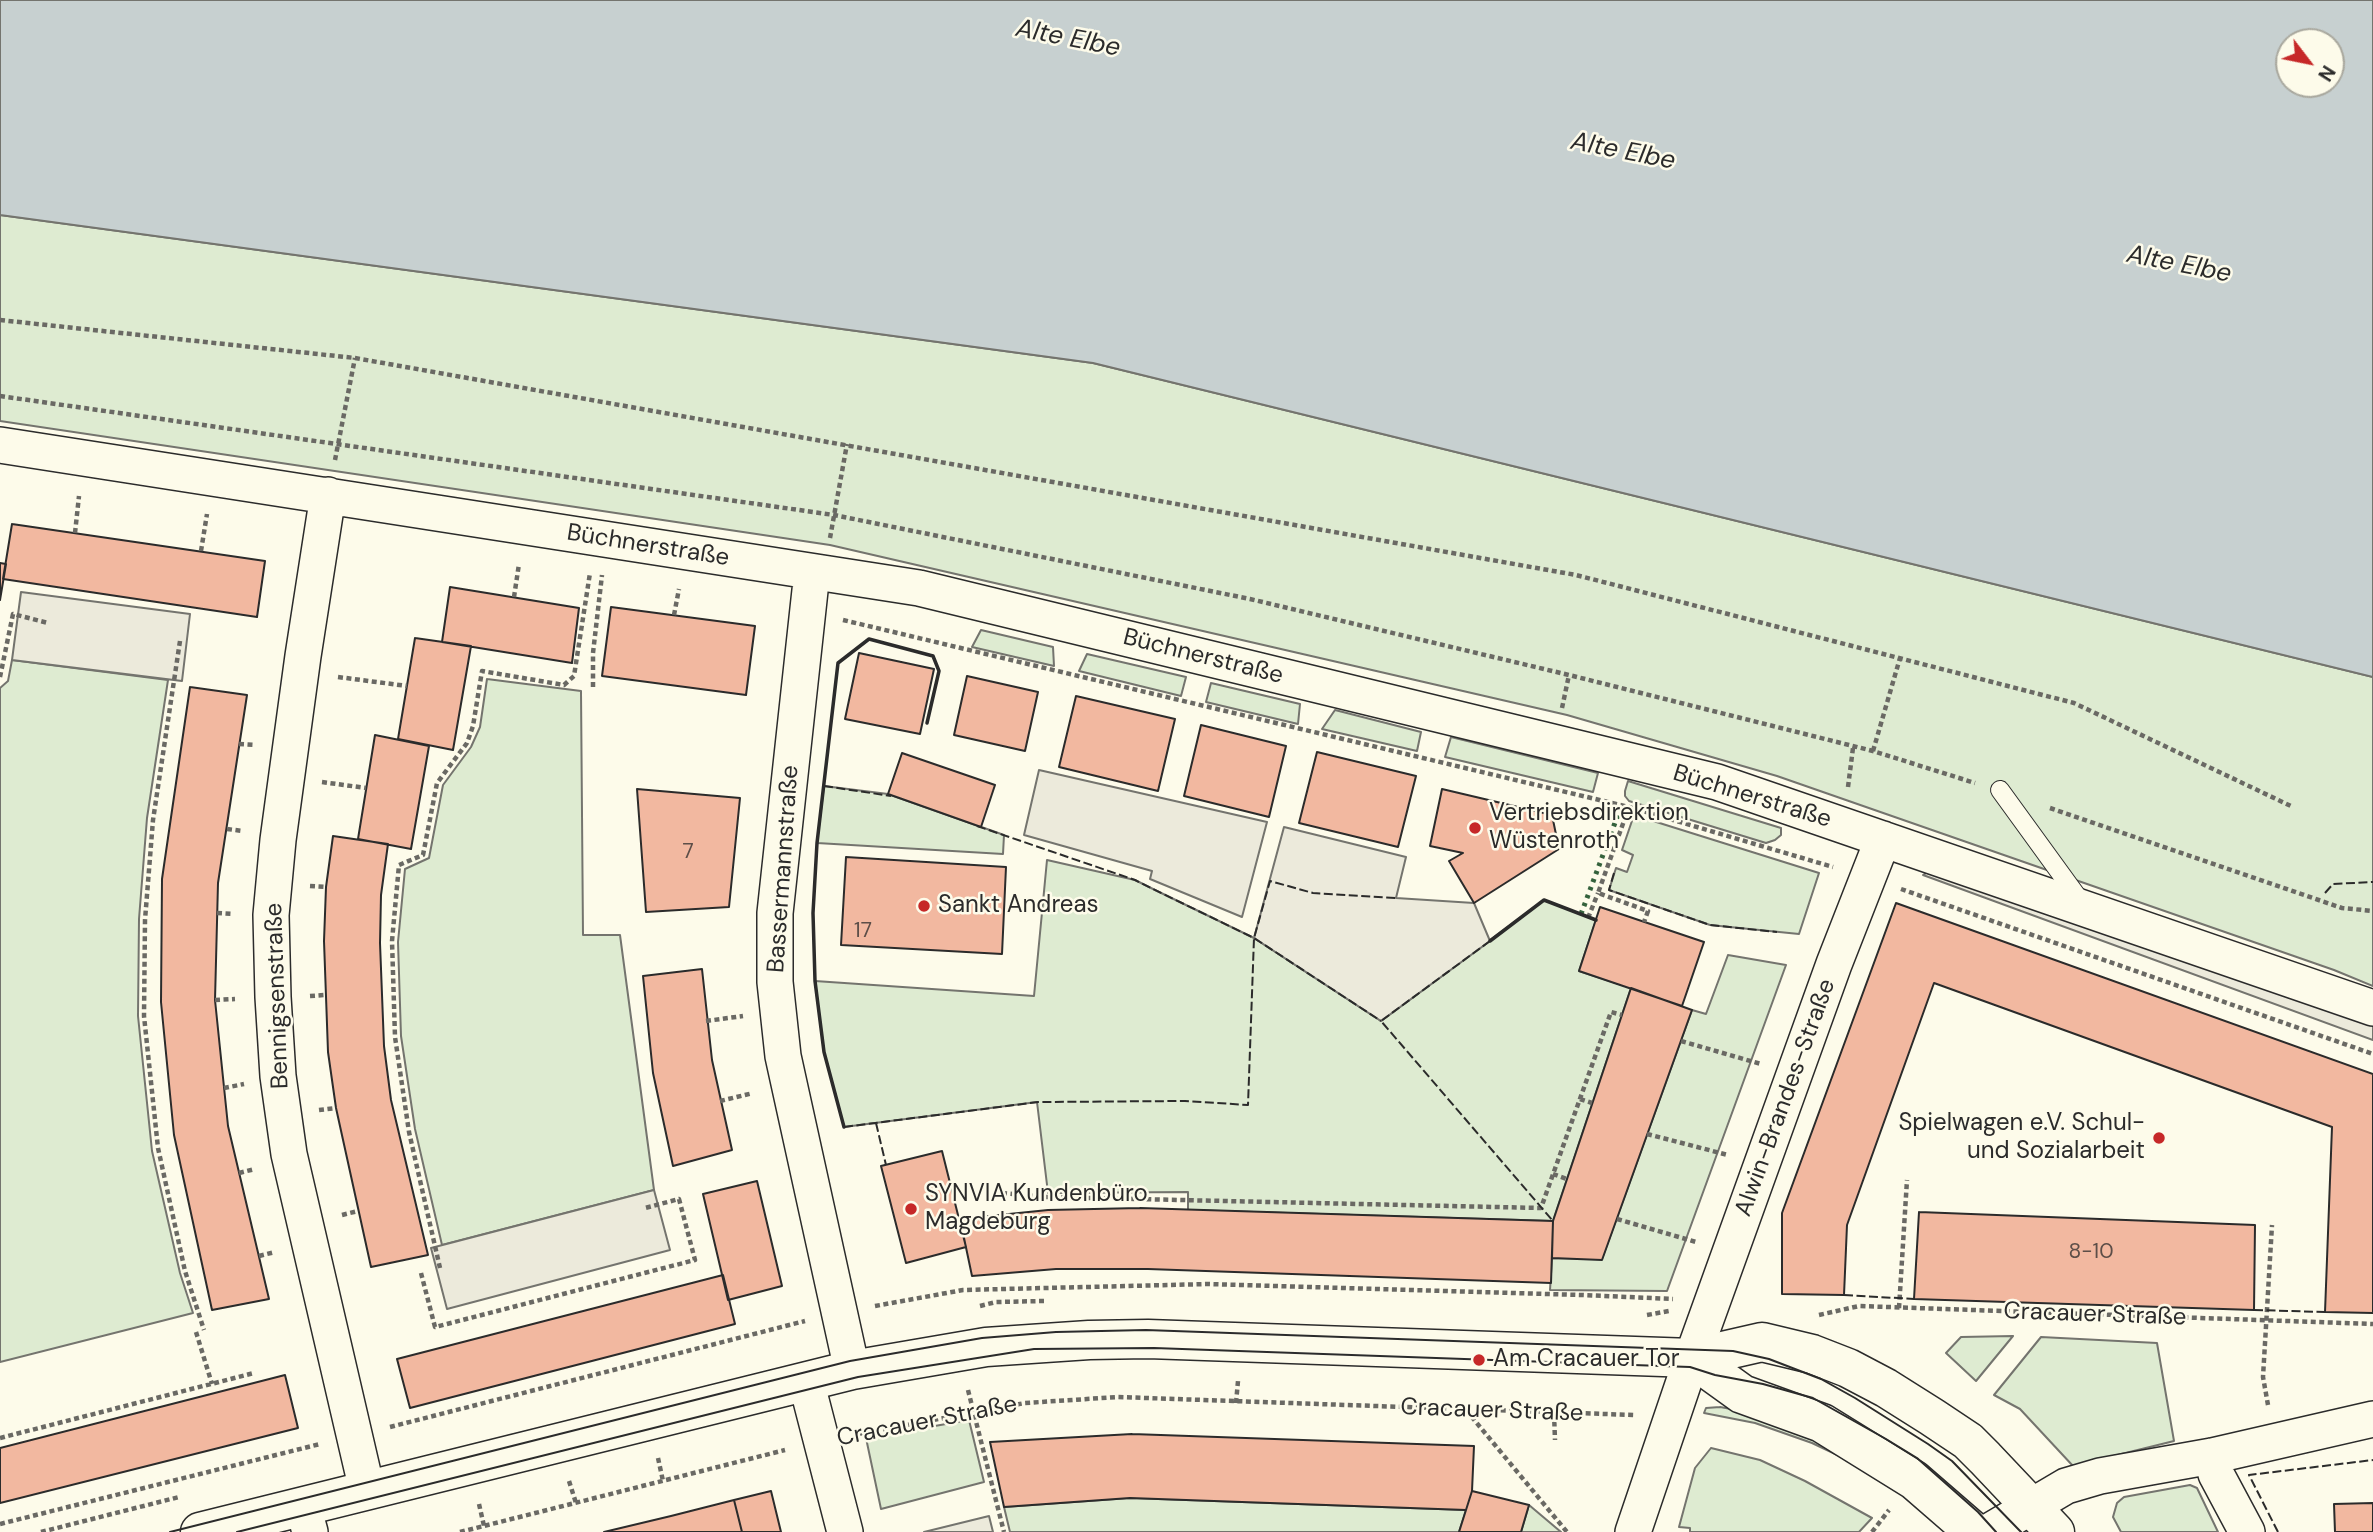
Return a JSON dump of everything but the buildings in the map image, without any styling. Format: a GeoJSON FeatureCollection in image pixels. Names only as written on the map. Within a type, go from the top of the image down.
{"type":"FeatureCollection","features":[{"type":"Feature","properties":{"kind":"main road"},"geometry":{"type":"LineString","coordinates":[[200,1532],[306,1519],[367,1490],[852,1370],[986,1347],[1148,1339],[1692,1358],[1762,1342],[1812,1354],[1848,1368],[1886,1388],[1968,1441],[2044,1518]]}},
{"type":"Feature","properties":{"kind":"main road"},"geometry":{"type":"LineString","coordinates":[[1692,1358],[1742,1394],[1822,1423],[1914,1480],[1973,1532]]}},
{"type":"Feature","properties":{"kind":"street","name":"Büchnerstraße"},"geometry":{"type":"LineString","coordinates":[[0,445],[919,588],[1717,782],[2373,1008]]}},
{"type":"Feature","properties":{"kind":"street","name":"Bennigsenstraße"},"geometry":{"type":"LineString","coordinates":[[328,495],[300,672],[278,840],[271,915],[273,997],[278,1076],[289,1154],[367,1490]]}},
{"type":"Feature","properties":{"kind":"street","name":"Bassermannstraße"},"geometry":{"type":"LineString","coordinates":[[812,572],[775,914],[775,982],[783,1056],[852,1370]]}},
{"type":"Feature","properties":{"kind":"street","name":"Alwin-Brandes-Straße"},"geometry":{"type":"LineString","coordinates":[[1633,1532],[1692,1358],[1834,964],[1883,839]]}},
{"type":"Feature","properties":{"kind":"street"},"geometry":{"type":"LineString","coordinates":[[806,1381],[845,1532]]}},
{"type":"Feature","properties":{"kind":"street"},"geometry":{"type":"LineString","coordinates":[[1987,1532],[2044,1518],[2066,1486],[2100,1476],[2212,1456],[2373,1419]]}},
{"type":"Feature","properties":{"kind":"street"},"geometry":{"type":"LineString","coordinates":[[2212,1456],[2216,1474],[2247,1532]]}},
{"type":"Feature","properties":{"kind":"lane"},"geometry":{"type":"LineString","coordinates":[[2000,790],[2087,909]]}},
{"type":"Feature","properties":{"kind":"path"},"geometry":{"type":"LineString","coordinates":[[0,320],[355,358],[1576,575],[2074,703],[2293,807]]}},
{"type":"Feature","properties":{"kind":"path"},"geometry":{"type":"LineString","coordinates":[[338,443],[355,358]]}},
{"type":"Feature","properties":{"kind":"path"},"geometry":{"type":"LineString","coordinates":[[0,396],[834,514],[1250,599],[1873,751],[2000,790],[2342,908],[2373,911]]}},
{"type":"Feature","properties":{"kind":"path"},"geometry":{"type":"LineString","coordinates":[[834,514],[847,444]]}},
{"type":"Feature","properties":{"kind":"path"},"geometry":{"type":"LineString","coordinates":[[593,687],[602,539]]}},
{"type":"Feature","properties":{"kind":"path"},"geometry":{"type":"LineString","coordinates":[[440,1268],[409,1132],[395,1037],[392,941],[399,865],[423,855],[437,783],[467,743],[473,726],[482,671],[564,685],[574,676],[602,539]]}},
{"type":"Feature","properties":{"kind":"path","name":"Büchnerstraße"},"geometry":{"type":"LineString","coordinates":[[808,611],[1629,807],[1868,878],[2373,1054]]}},
{"type":"Feature","properties":{"kind":"path"},"geometry":{"type":"LineString","coordinates":[[0,677],[13,614],[48,623]]}},
{"type":"Feature","properties":{"kind":"path"},"geometry":{"type":"LineString","coordinates":[[180,641],[153,820],[145,920],[144,1016],[158,1148],[185,1271],[204,1330]]}},
{"type":"Feature","properties":{"kind":"path"},"geometry":{"type":"LineString","coordinates":[[1873,751],[1900,658]]}},
{"type":"Feature","properties":{"kind":"path"},"geometry":{"type":"LineString","coordinates":[[300,672],[407,686]]}},
{"type":"Feature","properties":{"kind":"path"},"geometry":{"type":"LineString","coordinates":[[1846,800],[1853,748]]}},
{"type":"Feature","properties":{"kind":"path"},"geometry":{"type":"LineString","coordinates":[[1588,918],[1645,764]]}},
{"type":"Feature","properties":{"kind":"path"},"geometry":{"type":"LineString","coordinates":[[1598,893],[1648,911],[1644,922]]}},
{"type":"Feature","properties":{"kind":"path"},"geometry":{"type":"LineString","coordinates":[[1002,1193],[1541,1208],[1611,1012],[1622,1015]]}},
{"type":"Feature","properties":{"kind":"path"},"geometry":{"type":"LineString","coordinates":[[1681,1041],[1762,1065]]}},
{"type":"Feature","properties":{"kind":"path"},"geometry":{"type":"LineString","coordinates":[[1580,1099],[1592,1103]]}},
{"type":"Feature","properties":{"kind":"path"},"geometry":{"type":"LineString","coordinates":[[1647,1134],[1731,1156]]}},
{"type":"Feature","properties":{"kind":"path"},"geometry":{"type":"LineString","coordinates":[[1553,1174],[1567,1179]]}},
{"type":"Feature","properties":{"kind":"path"},"geometry":{"type":"LineString","coordinates":[[1899,1308],[1907,1180]]}},
{"type":"Feature","properties":{"kind":"path"},"geometry":{"type":"LineString","coordinates":[[421,1273],[435,1327],[695,1260],[680,1199],[645,1208]]}},
{"type":"Feature","properties":{"kind":"path"},"geometry":{"type":"LineString","coordinates":[[1617,1219],[1696,1242]]}},
{"type":"Feature","properties":{"kind":"path"},"geometry":{"type":"LineString","coordinates":[[2272,1225],[2263,1377],[2276,1441]]}},
{"type":"Feature","properties":{"kind":"path","name":"Cracauer Straße"},"geometry":{"type":"LineString","coordinates":[[1818,1315],[1859,1306],[2373,1324]]}},
{"type":"Feature","properties":{"kind":"path"},"geometry":{"type":"LineString","coordinates":[[196,1332],[212,1384]]}},
{"type":"Feature","properties":{"kind":"path"},"geometry":{"type":"LineString","coordinates":[[0,1438],[254,1373]]}},
{"type":"Feature","properties":{"kind":"path"},"geometry":{"type":"LineString","coordinates":[[1238,1380],[1252,1381]]}},
{"type":"Feature","properties":{"kind":"path"},"geometry":{"type":"LineString","coordinates":[[967,1386],[1004,1532]]}},
{"type":"Feature","properties":{"kind":"path","name":"Cracauer Straße"},"geometry":{"type":"LineString","coordinates":[[460,1532],[820,1442],[1025,1403],[1118,1397],[1673,1417]]}},
{"type":"Feature","properties":{"kind":"path"},"geometry":{"type":"LineString","coordinates":[[1466,1410],[1567,1532]]}},
{"type":"Feature","properties":{"kind":"path"},"geometry":{"type":"LineString","coordinates":[[1554,1413],[1555,1440]]}},
{"type":"Feature","properties":{"kind":"path"},"geometry":{"type":"LineString","coordinates":[[658,1458],[663,1481]]}},
{"type":"Feature","properties":{"kind":"path"},"geometry":{"type":"LineString","coordinates":[[569,1481],[576,1503]]}},
{"type":"Feature","properties":{"kind":"path"},"geometry":{"type":"LineString","coordinates":[[478,1504],[484,1526]]}},
{"type":"Feature","properties":{"kind":"path"},"geometry":{"type":"LineString","coordinates":[[1872,1532],[1892,1507]]}},
{"type":"Feature","properties":{"kind":"green space"},"geometry":{"type":"Polygon","coordinates":[[[0,215],[1093,363],[2373,677],[2373,986],[2334,970],[1777,776],[1567,715],[830,545],[0,421],[0,215]]]}},
{"type":"Feature","properties":{"kind":"green space"},"geometry":{"type":"Polygon","coordinates":[[[981,630],[1053,647],[1054,666],[972,647],[981,630]]]}},
{"type":"Feature","properties":{"kind":"green space"},"geometry":{"type":"Polygon","coordinates":[[[1087,654],[1186,677],[1181,696],[1079,671],[1087,654]]]}},
{"type":"Feature","properties":{"kind":"green space"},"geometry":{"type":"Polygon","coordinates":[[[12,660],[168,680],[147,818],[139,919],[138,1016],[152,1151],[180,1273],[193,1313],[0,1362],[0,688],[8,681],[12,660]]]}},
{"type":"Feature","properties":{"kind":"green space"},"geometry":{"type":"Polygon","coordinates":[[[487,679],[581,691],[583,935],[620,935],[654,1190],[442,1245],[415,1129],[401,1036],[398,942],[405,869],[429,858],[443,785],[471,747],[480,727],[487,679]]]}},
{"type":"Feature","properties":{"kind":"green space"},"geometry":{"type":"Polygon","coordinates":[[[1211,683],[1300,704],[1298,724],[1206,702],[1211,683]]]}},
{"type":"Feature","properties":{"kind":"green space"},"geometry":{"type":"Polygon","coordinates":[[[1335,710],[1421,732],[1417,751],[1322,729],[1335,710]]]}},
{"type":"Feature","properties":{"kind":"green space"},"geometry":{"type":"Polygon","coordinates":[[[1451,737],[1598,773],[1593,792],[1445,757],[1451,737]]]}},
{"type":"Feature","properties":{"kind":"green space"},"geometry":{"type":"Polygon","coordinates":[[[1628,781],[1781,828],[1781,835],[1766,843],[1629,801],[1625,796],[1628,781]]]}},
{"type":"Feature","properties":{"kind":"green space"},"geometry":{"type":"Polygon","coordinates":[[[824,786],[888,794],[1004,835],[1003,854],[817,843],[824,786]]]}},
{"type":"Feature","properties":{"kind":"green space"},"geometry":{"type":"Polygon","coordinates":[[[1634,815],[1819,873],[1799,934],[1710,925],[1609,890],[1616,868],[1627,872],[1633,855],[1622,850],[1634,815]]]}},
{"type":"Feature","properties":{"kind":"green space"},"geometry":{"type":"Polygon","coordinates":[[[1047,860],[1135,880],[1254,938],[1381,1021],[1544,900],[1596,920],[1579,971],[1631,988],[1553,1221],[1188,1210],[1188,1192],[1048,1193],[1037,1102],[844,1127],[824,1052],[815,981],[1034,996],[1047,860]]]}},
{"type":"Feature","properties":{"kind":"green space"},"geometry":{"type":"Polygon","coordinates":[[[1728,955],[1786,965],[1667,1291],[1550,1290],[1552,1258],[1602,1259],[1692,1010],[1706,1014],[1728,955]]]}},
{"type":"Feature","properties":{"kind":"green space"},"geometry":{"type":"Polygon","coordinates":[[[2013,1336],[1976,1381],[1946,1353],[1961,1337],[2013,1336]]]}},
{"type":"Feature","properties":{"kind":"green space"},"geometry":{"type":"Polygon","coordinates":[[[2041,1337],[2157,1343],[2174,1441],[2073,1466],[2020,1409],[1994,1395],[2041,1337]]]}},
{"type":"Feature","properties":{"kind":"green space"},"geometry":{"type":"Polygon","coordinates":[[[1720,1407],[1759,1414],[1814,1434],[1850,1461],[1812,1443],[1755,1423],[1704,1413],[1706,1408],[1720,1407]]]}},
{"type":"Feature","properties":{"kind":"green space"},"geometry":{"type":"Polygon","coordinates":[[[969,1420],[984,1482],[881,1509],[866,1438],[969,1420]]]}},
{"type":"Feature","properties":{"kind":"green space"},"geometry":{"type":"Polygon","coordinates":[[[1711,1448],[1760,1460],[1872,1518],[1859,1532],[1690,1532],[1690,1528],[1679,1527],[1695,1468],[1711,1448]]]}},
{"type":"Feature","properties":{"kind":"green space"},"geometry":{"type":"Polygon","coordinates":[[[2190,1485],[2197,1488],[2218,1532],[2121,1532],[2113,1517],[2117,1503],[2124,1497],[2190,1485]]]}},
{"type":"Feature","properties":{"kind":"green space"},"geometry":{"type":"Polygon","coordinates":[[[1130,1498],[1466,1510],[1459,1532],[1010,1532],[1004,1507],[1130,1498]]]}},
{"type":"Feature","properties":{"kind":"green space"},"geometry":{"type":"Polygon","coordinates":[[[1529,1505],[1561,1532],[1521,1532],[1529,1505]]]}},
{"type":"Feature","properties":{"kind":"shaded area"},"geometry":{"type":"Polygon","coordinates":[[[21,592],[190,614],[182,681],[12,660],[21,592]]]}},
{"type":"Feature","properties":{"kind":"shaded area"},"geometry":{"type":"Polygon","coordinates":[[[1039,770],[1267,822],[1242,917],[1150,879],[1152,871],[1024,835],[1039,770]]]}},
{"type":"Feature","properties":{"kind":"shaded area"},"geometry":{"type":"Polygon","coordinates":[[[1284,827],[1406,857],[1396,898],[1474,903],[1490,941],[1381,1021],[1254,938],[1284,827]]]}},
{"type":"Feature","properties":{"kind":"shaded area"},"geometry":{"type":"Polygon","coordinates":[[[1934,868],[2373,1024],[2373,1040],[1923,875],[1934,868]]]}},
{"type":"Feature","properties":{"kind":"shaded area"},"geometry":{"type":"Polygon","coordinates":[[[654,1190],[670,1250],[447,1309],[431,1248],[654,1190]]]}},
{"type":"Feature","properties":{"kind":"shaded area"},"geometry":{"type":"Polygon","coordinates":[[[989,1516],[993,1532],[924,1532],[989,1516]]]}},
{"type":"Feature","properties":{"kind":"water","name":"Alte Elbe"},"geometry":{"type":"Polygon","coordinates":[[[0,0],[2373,0],[2373,677],[1093,363],[0,215],[0,0]]]}},
{"type":"Feature","properties":{"kind":"tram line"},"geometry":{"type":"LineString","coordinates":[[170,1532],[850,1361],[982,1338],[1056,1332],[1146,1330],[1733,1351],[1769,1359],[1821,1379],[1928,1444],[1952,1461],[2021,1532]]}},
{"type":"Feature","properties":{"kind":"tram line"},"geometry":{"type":"LineString","coordinates":[[237,1532],[858,1377],[1034,1349],[1154,1348],[1690,1367],[1813,1398],[1917,1458],[1978,1512],[1996,1532]]}},
{"type":"Feature","properties":{"kind":"hedge"},"geometry":{"type":"LineString","coordinates":[[1581,914],[1619,812]]}},
{"type":"Feature","properties":{"kind":"fence"},"geometry":{"type":"LineString","coordinates":[[824,786],[891,796]]}},
{"type":"Feature","properties":{"kind":"fence"},"geometry":{"type":"LineString","coordinates":[[977,826],[1135,880],[1254,938],[1381,1021]]}},
{"type":"Feature","properties":{"kind":"fence"},"geometry":{"type":"LineString","coordinates":[[1614,873],[1609,890],[1710,925],[1777,932]]}},
{"type":"Feature","properties":{"kind":"fence"},"geometry":{"type":"LineString","coordinates":[[844,1127],[1038,1102],[1185,1101],[1248,1105],[1254,938],[1270,881],[1313,893],[1396,898]]}},
{"type":"Feature","properties":{"kind":"fence"},"geometry":{"type":"LineString","coordinates":[[2325,893],[2333,884],[2373,882]]}},
{"type":"Feature","properties":{"kind":"fence"},"geometry":{"type":"LineString","coordinates":[[1490,941],[1381,1021],[1553,1221]]}},
{"type":"Feature","properties":{"kind":"fence"},"geometry":{"type":"LineString","coordinates":[[876,1123],[886,1165]]}},
{"type":"Feature","properties":{"kind":"fence"},"geometry":{"type":"LineString","coordinates":[[1844,1295],[1914,1299]]}},
{"type":"Feature","properties":{"kind":"fence"},"geometry":{"type":"LineString","coordinates":[[2254,1310],[2325,1312]]}},
{"type":"Feature","properties":{"kind":"fence"},"geometry":{"type":"LineString","coordinates":[[2278,1532],[2249,1475],[2373,1460]]}},
{"type":"Feature","properties":{"kind":"wall"},"geometry":{"type":"LineString","coordinates":[[844,1127],[824,1052],[815,981],[813,913],[817,843],[838,663],[869,639],[933,656],[939,671],[927,723]]}},
{"type":"Feature","properties":{"kind":"wall"},"geometry":{"type":"LineString","coordinates":[[1490,941],[1544,900],[1596,920]]}},
{"type":"Feature","properties":{"kind":"place","name":"Vertriebsdirektion Wüstenroth"},"geometry":{"type":"Point","coordinates":[1475,828]}},
{"type":"Feature","properties":{"kind":"place","name":"Sankt Andreas"},"geometry":{"type":"Point","coordinates":[924,906]}},
{"type":"Feature","properties":{"kind":"place","name":"Spielwagen e.V. Schul- und Sozialarbeit"},"geometry":{"type":"Point","coordinates":[2159,1138]}},
{"type":"Feature","properties":{"kind":"place","name":"SYNVIA Kundenbüro Magdeburg"},"geometry":{"type":"Point","coordinates":[911,1209]}},
{"type":"Feature","properties":{"kind":"place","name":"Am Cracauer Tor"},"geometry":{"type":"Point","coordinates":[1479,1360]}}]}
